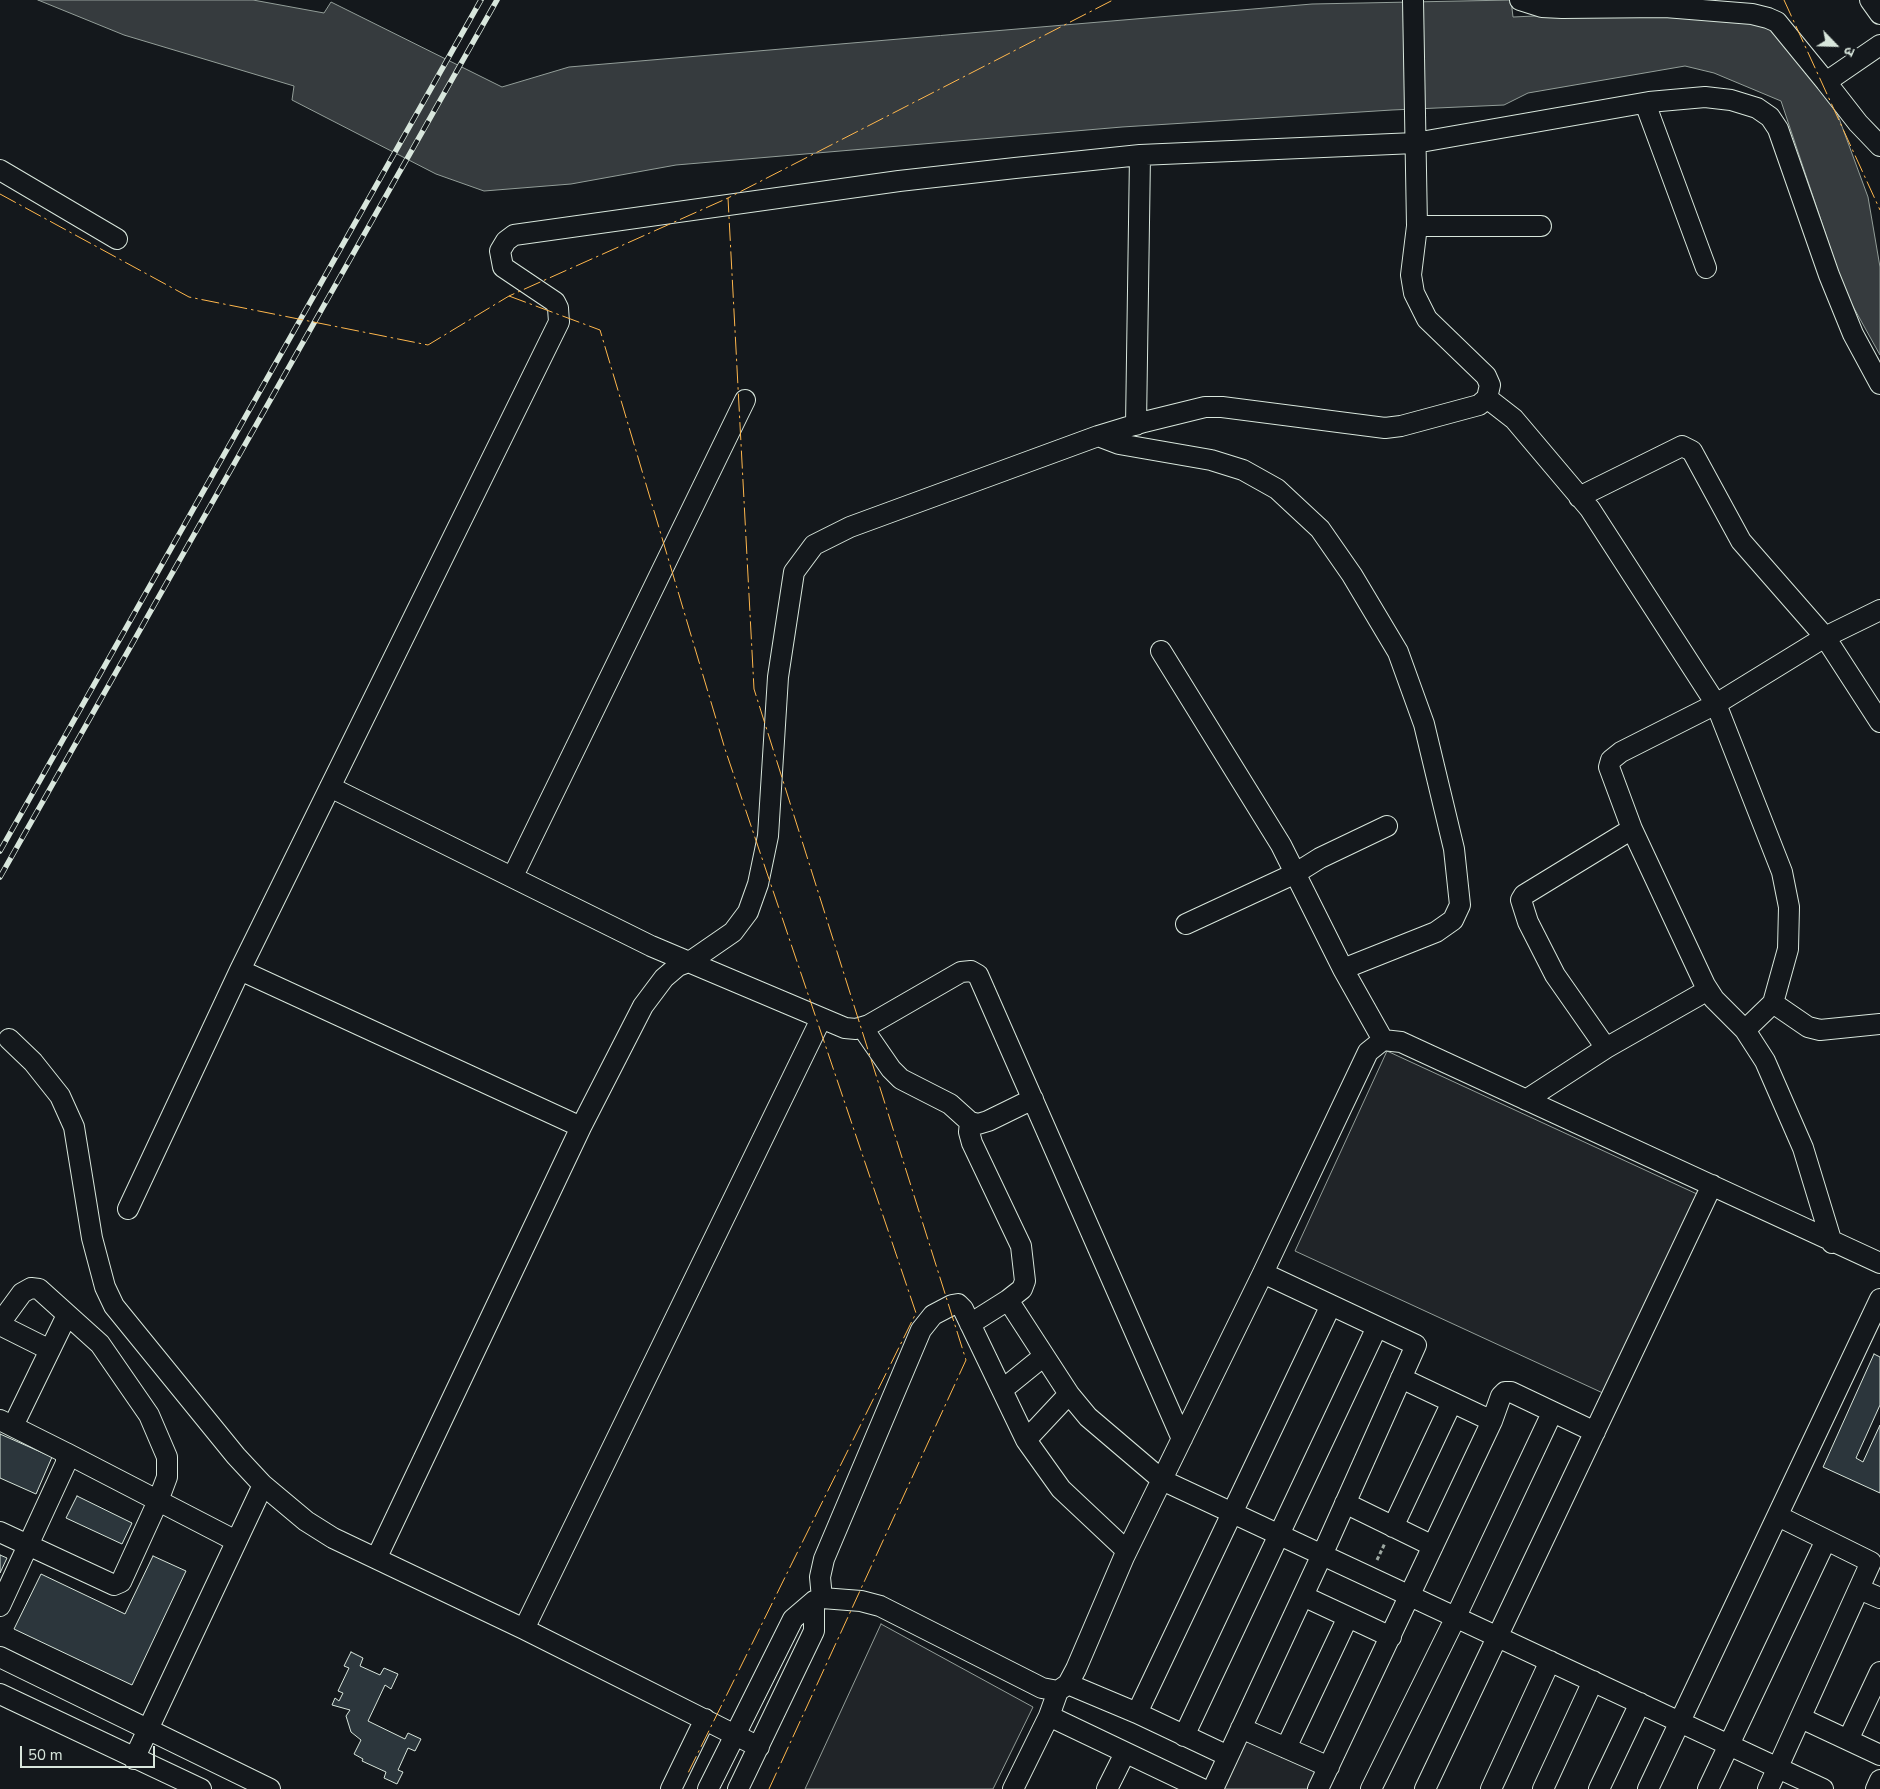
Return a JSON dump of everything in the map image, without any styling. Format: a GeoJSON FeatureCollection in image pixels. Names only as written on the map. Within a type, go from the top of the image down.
{"type":"FeatureCollection","features":[{"type":"Feature","properties":{"kind":"street"},"geometry":{"type":"LineString","coordinates":[[378,1557],[581,1127],[643,1006],[664,978],[678,966],[691,961],[733,932],[748,912],[758,884],[768,836],[778,677],[794,572],[814,546],[850,527],[1098,436],[1211,407],[1385,428],[1401,426],[1479,405],[1487,398],[1490,385],[1486,376],[1427,319],[1414,293],[1411,275],[1417,226],[1413,0]]}},
{"type":"Feature","properties":{"kind":"street"},"geometry":{"type":"LineString","coordinates":[[1520,0],[1542,7],[1589,4],[1665,6],[1752,14],[1777,22]]}},
{"type":"Feature","properties":{"kind":"street"},"geometry":{"type":"LineString","coordinates":[[1771,0],[1777,22],[1858,123],[1880,146]]}},
{"type":"Feature","properties":{"kind":"street"},"geometry":{"type":"LineString","coordinates":[[1870,0],[1880,14]]}},
{"type":"Feature","properties":{"kind":"street"},"geometry":{"type":"LineString","coordinates":[[1826,82],[1880,45]]}},
{"type":"Feature","properties":{"kind":"street"},"geometry":{"type":"LineString","coordinates":[[128,1209],[240,970],[559,322],[558,308],[555,302],[503,267],[500,251],[506,241],[514,234],[899,181],[1140,155],[1415,140],[1645,103],[1706,97],[1731,100],[1757,108],[1770,117],[1778,129],[1829,275],[1853,334],[1880,384]]}},
{"type":"Feature","properties":{"kind":"street"},"geometry":{"type":"LineString","coordinates":[[1645,103],[1706,268]]}},
{"type":"Feature","properties":{"kind":"street"},"geometry":{"type":"LineString","coordinates":[[1136,425],[1140,155]]}},
{"type":"Feature","properties":{"kind":"street"},"geometry":{"type":"LineString","coordinates":[[0,170],[117,239]]}},
{"type":"Feature","properties":{"kind":"street"},"geometry":{"type":"LineString","coordinates":[[1417,226],[1541,226]]}},
{"type":"Feature","properties":{"kind":"street"},"geometry":{"type":"LineString","coordinates":[[1487,398],[1514,419],[1590,509],[1716,704],[1782,872],[1789,907],[1788,949],[1773,1003],[1745,1030]]}},
{"type":"Feature","properties":{"kind":"street"},"geometry":{"type":"LineString","coordinates":[[513,876],[745,400]]}},
{"type":"Feature","properties":{"kind":"street"},"geometry":{"type":"LineString","coordinates":[[1098,436],[1119,444],[1211,460],[1243,470],[1277,489],[1320,528],[1352,575],[1398,652],[1424,724],[1454,849],[1460,905],[1453,920],[1436,932],[1343,969]]}},
{"type":"Feature","properties":{"kind":"street"},"geometry":{"type":"LineString","coordinates":[[1579,497],[1682,446],[1692,451],[1741,541],[1826,636],[1880,722]]}},
{"type":"Feature","properties":{"kind":"street"},"geometry":{"type":"LineString","coordinates":[[1832,1243],[1802,1148],[1765,1060],[1745,1030],[1708,990],[1632,829],[1609,767],[1611,760],[1621,752],[1716,704],[1826,636],[1880,610]]}},
{"type":"Feature","properties":{"kind":"street"},"geometry":{"type":"LineString","coordinates":[[1160,651],[1296,873],[1343,969],[1383,1040]]}},
{"type":"Feature","properties":{"kind":"street"},"geometry":{"type":"LineString","coordinates":[[330,787],[651,946],[691,961],[845,1028],[862,1027],[961,972],[971,970],[978,975],[1182,1439]]}},
{"type":"Feature","properties":{"kind":"street"},"geometry":{"type":"LineString","coordinates":[[1186,924],[1296,873],[1320,858],[1387,826]]}},
{"type":"Feature","properties":{"kind":"street"},"geometry":{"type":"LineString","coordinates":[[1606,1048],[1555,975],[1528,922],[1521,900],[1524,895],[1632,829]]}},
{"type":"Feature","properties":{"kind":"street"},"geometry":{"type":"LineString","coordinates":[[240,970],[581,1127]]}},
{"type":"Feature","properties":{"kind":"street"},"geometry":{"type":"LineString","coordinates":[[1526,1100],[1606,1048],[1708,990]]}},
{"type":"Feature","properties":{"kind":"street"},"geometry":{"type":"LineString","coordinates":[[1773,1003],[1808,1027],[1820,1030],[1880,1024]]}},
{"type":"Feature","properties":{"kind":"street"},"geometry":{"type":"LineString","coordinates":[[524,1629],[821,1019]]}},
{"type":"Feature","properties":{"kind":"street"},"geometry":{"type":"LineString","coordinates":[[862,1027],[891,1069],[901,1080],[950,1104],[970,1122],[978,1124],[988,1121],[1033,1099]]}},
{"type":"Feature","properties":{"kind":"street"},"geometry":{"type":"LineString","coordinates":[[9,1039],[33,1062],[60,1096],[74,1127],[92,1238],[105,1287],[114,1306],[236,1456],[263,1485],[306,1520],[333,1538],[378,1557],[759,1747]]}},
{"type":"Feature","properties":{"kind":"street"},"geometry":{"type":"LineString","coordinates":[[1013,1789],[1063,1688],[1076,1669],[1127,1550],[1263,1273],[1368,1052],[1383,1040],[1401,1042],[1880,1264]]}},
{"type":"Feature","properties":{"kind":"street"},"geometry":{"type":"LineString","coordinates":[[970,1122],[969,1132],[972,1143],[1021,1246],[1025,1281],[1022,1289],[1008,1300],[970,1324]]}},
{"type":"Feature","properties":{"kind":"street"},"geometry":{"type":"LineString","coordinates":[[1425,1789],[1712,1185]]}},
{"type":"Feature","properties":{"kind":"street"},"geometry":{"type":"LineString","coordinates":[[1213,1789],[1303,1596],[1416,1345],[1263,1273]]}},
{"type":"Feature","properties":{"kind":"street"},"geometry":{"type":"LineString","coordinates":[[0,1532],[114,1586],[122,1582],[167,1477],[167,1457],[149,1415],[100,1344],[39,1289],[31,1288],[22,1293],[0,1324],[50,1350]]}},
{"type":"Feature","properties":{"kind":"street"},"geometry":{"type":"LineString","coordinates":[[1648,1789],[1880,1299]]}},
{"type":"Feature","properties":{"kind":"street"},"geometry":{"type":"LineString","coordinates":[[1008,1300],[1069,1394],[1088,1417],[1162,1480],[1823,1789]]}},
{"type":"Feature","properties":{"kind":"street"},"geometry":{"type":"LineString","coordinates":[[738,1789],[814,1630],[824,1559],[921,1330],[933,1315],[952,1305],[958,1304],[963,1309],[1026,1440],[1061,1489],[1127,1550]]}},
{"type":"Feature","properties":{"kind":"street"},"geometry":{"type":"LineString","coordinates":[[1136,1713],[1331,1305]]}},
{"type":"Feature","properties":{"kind":"street"},"geometry":{"type":"LineString","coordinates":[[67,1314],[50,1350],[7,1423],[236,1541]]}},
{"type":"Feature","properties":{"kind":"street"},"geometry":{"type":"LineString","coordinates":[[1184,1736],[1377,1327]]}},
{"type":"Feature","properties":{"kind":"street"},"geometry":{"type":"LineString","coordinates":[[1002,1390],[1044,1356]]}},
{"type":"Feature","properties":{"kind":"street"},"geometry":{"type":"LineString","coordinates":[[1401,1378],[1492,1421]]}},
{"type":"Feature","properties":{"kind":"street"},"geometry":{"type":"LineString","coordinates":[[1318,1789],[1505,1392],[1511,1392],[1595,1432]]}},
{"type":"Feature","properties":{"kind":"street"},"geometry":{"type":"LineString","coordinates":[[1026,1440],[1069,1394]]}},
{"type":"Feature","properties":{"kind":"street"},"geometry":{"type":"LineString","coordinates":[[1392,1527],[1452,1402]]}},
{"type":"Feature","properties":{"kind":"street"},"geometry":{"type":"LineString","coordinates":[[1370,1789],[1456,1617],[1552,1413]]}},
{"type":"Feature","properties":{"kind":"street"},"geometry":{"type":"LineString","coordinates":[[0,1606],[66,1463],[66,1454]]}},
{"type":"Feature","properties":{"kind":"street"},"geometry":{"type":"LineString","coordinates":[[134,1759],[263,1485]]}},
{"type":"Feature","properties":{"kind":"street"},"geometry":{"type":"LineString","coordinates":[[1345,1503],[1433,1546]]}},
{"type":"Feature","properties":{"kind":"street"},"geometry":{"type":"LineString","coordinates":[[1768,1789],[1871,1562],[1778,1516]]}},
{"type":"Feature","properties":{"kind":"street"},"geometry":{"type":"LineString","coordinates":[[1708,1789],[1826,1540]]}},
{"type":"Feature","properties":{"kind":"street"},"geometry":{"type":"LineString","coordinates":[[1859,1589],[1880,1598]]}},
{"type":"Feature","properties":{"kind":"street"},"geometry":{"type":"LineString","coordinates":[[1303,1596],[1391,1637]]}},
{"type":"Feature","properties":{"kind":"street"},"geometry":{"type":"LineString","coordinates":[[708,1789],[793,1619],[818,1600],[861,1601],[880,1606],[1042,1688],[1063,1688],[1136,1713],[1228,1756]]}},
{"type":"Feature","properties":{"kind":"street"},"geometry":{"type":"LineString","coordinates":[[1286,1748],[1348,1617]]}},
{"type":"Feature","properties":{"kind":"street"},"geometry":{"type":"LineString","coordinates":[[0,1657],[270,1789]]}},
{"type":"Feature","properties":{"kind":"street"},"geometry":{"type":"LineString","coordinates":[[1491,1789],[1550,1661]]}},
{"type":"Feature","properties":{"kind":"street"},"geometry":{"type":"LineString","coordinates":[[1848,1740],[1880,1672]]}},
{"type":"Feature","properties":{"kind":"street"},"geometry":{"type":"LineString","coordinates":[[1543,1789],[1593,1681]]}},
{"type":"Feature","properties":{"kind":"street"},"geometry":{"type":"LineString","coordinates":[[0,1694],[134,1759],[201,1789]]}},
{"type":"Feature","properties":{"kind":"street"},"geometry":{"type":"LineString","coordinates":[[1599,1789],[1640,1703]]}},
{"type":"Feature","properties":{"kind":"street"},"geometry":{"type":"LineString","coordinates":[[1049,1716],[1125,1752],[1167,1782],[1202,1789]]}},
{"type":"Feature","properties":{"kind":"street"},"geometry":{"type":"LineString","coordinates":[[1800,1718],[1880,1755]]}},
{"type":"Feature","properties":{"kind":"street"},"geometry":{"type":"LineString","coordinates":[[671,1789],[705,1719]]}},
{"type":"Feature","properties":{"kind":"street"},"geometry":{"type":"LineString","coordinates":[[1241,1728],[1329,1767]]}},
{"type":"Feature","properties":{"kind":"street"},"geometry":{"type":"LineString","coordinates":[[1107,1789],[1125,1752]]}},
{"type":"Feature","properties":{"kind":"street"},"geometry":{"type":"LineString","coordinates":[[1876,1789],[1880,1780]]}},
{"type":"Feature","properties":{"kind":"path"},"geometry":{"type":"LineString","coordinates":[[1369,1576],[1392,1527]]}},
{"type":"Feature","properties":{"kind":"shaded area"},"geometry":{"type":"Polygon","coordinates":[[[38,0],[253,0],[324,13],[331,2],[502,87],[569,67],[1312,4],[1511,0],[1513,17],[1684,9],[1757,18],[1797,46],[1833,102],[1868,197],[1880,267],[1880,355],[1845,292],[1781,101],[1714,73],[1685,66],[1528,93],[1504,105],[1122,127],[676,165],[571,184],[484,191],[436,174],[292,100],[294,86],[124,35],[38,0]]]}},
{"type":"Feature","properties":{"kind":"shaded area"},"geometry":{"type":"Polygon","coordinates":[[[1387,1051],[1697,1194],[1605,1394],[1295,1251],[1387,1051]]]}},
{"type":"Feature","properties":{"kind":"shaded area"},"geometry":{"type":"Polygon","coordinates":[[[881,1624],[1033,1707],[993,1789],[805,1789],[881,1624]]]}},
{"type":"Feature","properties":{"kind":"shaded area"},"geometry":{"type":"Polygon","coordinates":[[[1248,1735],[1323,1770],[1314,1789],[1222,1789],[1248,1735]]]}},
{"type":"Feature","properties":{"kind":"building"},"geometry":{"type":"Polygon","coordinates":[[[1874,1354],[1880,1357],[1880,1405],[1856,1458],[1863,1462],[1880,1425],[1880,1493],[1823,1467],[1874,1354]]]}},
{"type":"Feature","properties":{"kind":"building"},"geometry":{"type":"Polygon","coordinates":[[[0,1434],[52,1457],[36,1494],[0,1478],[0,1434]]]}},
{"type":"Feature","properties":{"kind":"building"},"geometry":{"type":"Polygon","coordinates":[[[77,1496],[132,1523],[122,1544],[66,1518],[77,1496]]]}},
{"type":"Feature","properties":{"kind":"building"},"geometry":{"type":"Polygon","coordinates":[[[0,1555],[7,1558],[0,1573],[0,1555]]]}},
{"type":"Feature","properties":{"kind":"building"},"geometry":{"type":"Polygon","coordinates":[[[153,1556],[186,1571],[132,1685],[14,1629],[41,1574],[125,1614],[153,1556]]]}},
{"type":"Feature","properties":{"kind":"building"},"geometry":{"type":"Polygon","coordinates":[[[351,1652],[363,1658],[360,1666],[380,1675],[384,1668],[398,1674],[391,1689],[385,1685],[368,1721],[405,1739],[408,1733],[421,1739],[415,1751],[408,1748],[398,1770],[403,1772],[397,1784],[384,1778],[386,1772],[362,1761],[363,1759],[354,1754],[361,1740],[351,1732],[346,1716],[350,1710],[332,1705],[335,1698],[339,1701],[343,1693],[338,1691],[349,1668],[344,1666],[351,1652]]]}},
{"type":"Feature","properties":{"kind":"railway"},"geometry":{"type":"LineString","coordinates":[[0,851],[481,0]]}},
{"type":"Feature","properties":{"kind":"railway"},"geometry":{"type":"LineString","coordinates":[[0,877],[497,0]]}},
{"type":"Feature","properties":{"kind":"power"},"geometry":{"type":"LineString","coordinates":[[769,1789],[966,1360],[754,689],[728,198],[1113,0]]}},
{"type":"Feature","properties":{"kind":"power"},"geometry":{"type":"LineString","coordinates":[[1784,0],[1880,210]]}},
{"type":"Feature","properties":{"kind":"power"},"geometry":{"type":"LineString","coordinates":[[0,194],[189,297],[428,345],[509,296],[728,198]]}},
{"type":"Feature","properties":{"kind":"power"},"geometry":{"type":"LineString","coordinates":[[509,296],[600,330],[725,749],[916,1313],[688,1773]]}}]}
